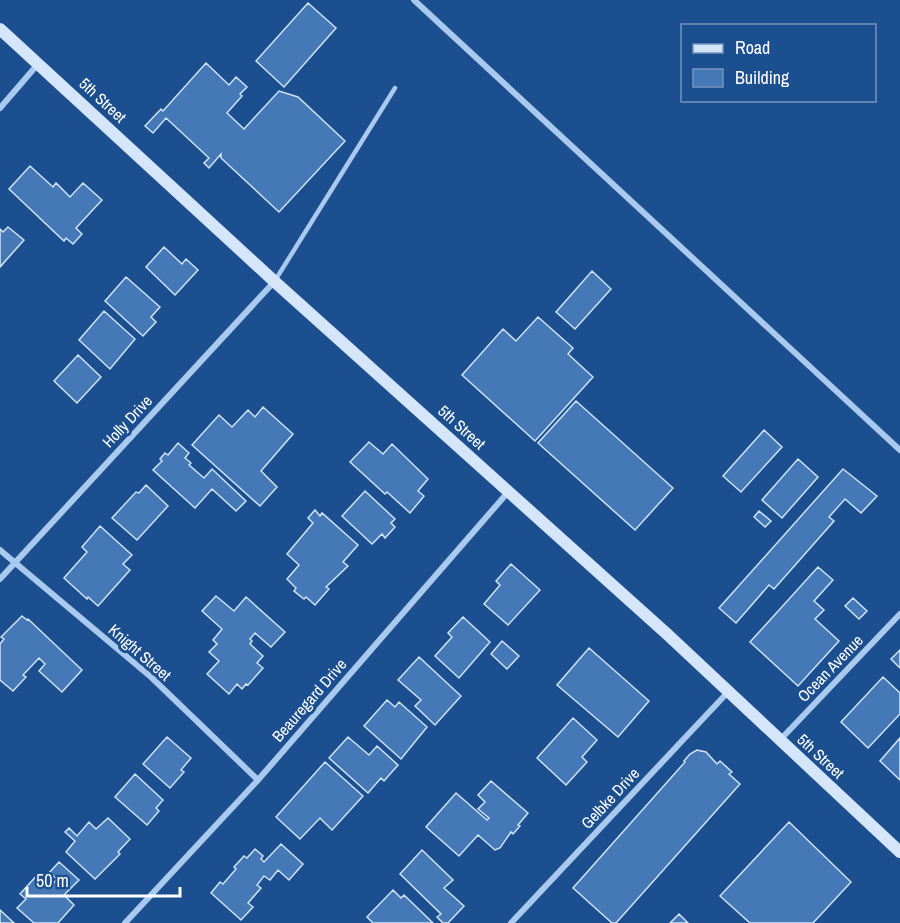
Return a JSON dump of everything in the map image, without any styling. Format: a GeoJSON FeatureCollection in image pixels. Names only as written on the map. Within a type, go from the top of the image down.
{"type":"FeatureCollection","features":[{"type":"Feature","properties":{"kind":"main road","name":"5th Street"},"geometry":{"type":"LineString","coordinates":[[0,29],[275,282],[509,491],[900,852]]}},
{"type":"Feature","properties":{"kind":"street"},"geometry":{"type":"LineString","coordinates":[[414,0],[900,450]]}},
{"type":"Feature","properties":{"kind":"street"},"geometry":{"type":"LineString","coordinates":[[0,108],[39,64]]}},
{"type":"Feature","properties":{"kind":"street","name":"Holly Drive"},"geometry":{"type":"LineString","coordinates":[[0,579],[275,282]]}},
{"type":"Feature","properties":{"kind":"street","name":"Beauregard Drive"},"geometry":{"type":"LineString","coordinates":[[125,923],[258,780],[509,491]]}},
{"type":"Feature","properties":{"kind":"street","name":"Knight Street"},"geometry":{"type":"LineString","coordinates":[[0,550],[151,677],[258,780]]}},
{"type":"Feature","properties":{"kind":"street","name":"Ocean Avenue"},"geometry":{"type":"LineString","coordinates":[[780,740],[900,614]]}},
{"type":"Feature","properties":{"kind":"street","name":"Gelbke Drive"},"geometry":{"type":"LineString","coordinates":[[511,923],[728,692]]}},
{"type":"Feature","properties":{"kind":"lane"},"geometry":{"type":"LineString","coordinates":[[275,282],[395,88]]}},
{"type":"Feature","properties":{"kind":"building"},"geometry":{"type":"Polygon","coordinates":[[[308,3],[336,28],[284,87],[256,61],[308,3]]]}},
{"type":"Feature","properties":{"kind":"building"},"geometry":{"type":"Polygon","coordinates":[[[206,63],[229,85],[236,77],[247,87],[227,113],[244,129],[279,91],[298,97],[345,141],[279,212],[221,158],[221,154],[209,168],[204,163],[209,158],[166,118],[153,133],[145,126],[161,109],[163,111],[206,63]]]}},
{"type":"Feature","properties":{"kind":"building"},"geometry":{"type":"Polygon","coordinates":[[[30,166],[53,187],[56,183],[70,197],[83,183],[102,200],[76,228],[82,234],[73,244],[66,238],[64,241],[9,189],[30,166]]]}},
{"type":"Feature","properties":{"kind":"building"},"geometry":{"type":"Polygon","coordinates":[[[8,227],[24,240],[0,267],[0,229],[3,232],[8,227]]]}},
{"type":"Feature","properties":{"kind":"building"},"geometry":{"type":"Polygon","coordinates":[[[164,247],[182,264],[186,259],[198,270],[175,295],[146,267],[164,247]]]}},
{"type":"Feature","properties":{"kind":"building"},"geometry":{"type":"Polygon","coordinates":[[[592,271],[611,289],[575,329],[556,312],[592,271]]]}},
{"type":"Feature","properties":{"kind":"building"},"geometry":{"type":"Polygon","coordinates":[[[126,277],[160,307],[151,317],[156,322],[143,336],[105,301],[126,277]]]}},
{"type":"Feature","properties":{"kind":"building"},"geometry":{"type":"Polygon","coordinates":[[[104,311],[135,339],[110,369],[79,340],[104,311]]]}},
{"type":"Feature","properties":{"kind":"building"},"geometry":{"type":"Polygon","coordinates":[[[538,317],[573,348],[568,354],[593,377],[535,441],[462,375],[503,329],[516,341],[538,317]]]}},
{"type":"Feature","properties":{"kind":"building"},"geometry":{"type":"Polygon","coordinates":[[[78,355],[101,377],[77,403],[54,381],[78,355]]]}},
{"type":"Feature","properties":{"kind":"building"},"geometry":{"type":"Polygon","coordinates":[[[576,401],[673,488],[635,530],[538,443],[576,401]]]}},
{"type":"Feature","properties":{"kind":"building"},"geometry":{"type":"Polygon","coordinates":[[[263,407],[293,434],[261,471],[277,487],[260,506],[192,445],[219,415],[232,427],[248,410],[255,417],[263,407]]]}},
{"type":"Feature","properties":{"kind":"building"},"geometry":{"type":"Polygon","coordinates":[[[764,430],[782,447],[741,492],[723,476],[764,430]]]}},
{"type":"Feature","properties":{"kind":"building"},"geometry":{"type":"Polygon","coordinates":[[[369,442],[383,454],[392,444],[428,479],[418,491],[424,496],[410,513],[350,462],[369,442]]]}},
{"type":"Feature","properties":{"kind":"building"},"geometry":{"type":"Polygon","coordinates":[[[178,443],[189,453],[185,458],[191,463],[189,465],[204,478],[212,469],[246,501],[236,511],[212,489],[195,508],[153,470],[162,461],[160,459],[165,453],[168,455],[178,443]]]}},
{"type":"Feature","properties":{"kind":"building"},"geometry":{"type":"Polygon","coordinates":[[[798,459],[818,477],[782,518],[762,500],[798,459]]]}},
{"type":"Feature","properties":{"kind":"building"},"geometry":{"type":"Polygon","coordinates":[[[843,469],[877,496],[861,513],[845,499],[829,517],[834,521],[774,589],[769,585],[736,623],[719,608],[843,469]]]}},
{"type":"Feature","properties":{"kind":"building"},"geometry":{"type":"Polygon","coordinates":[[[146,485],[168,506],[137,540],[112,518],[136,492],[139,493],[146,485]]]}},
{"type":"Feature","properties":{"kind":"building"},"geometry":{"type":"Polygon","coordinates":[[[365,491],[395,519],[391,523],[395,527],[385,538],[382,534],[372,544],[342,516],[365,491]]]}},
{"type":"Feature","properties":{"kind":"building"},"geometry":{"type":"Polygon","coordinates":[[[315,510],[320,516],[322,513],[358,545],[343,562],[348,566],[326,587],[329,589],[315,605],[294,591],[296,588],[287,579],[299,565],[287,554],[313,523],[308,518],[315,510]]]}},
{"type":"Feature","properties":{"kind":"building"},"geometry":{"type":"Polygon","coordinates":[[[759,511],[771,521],[765,527],[754,517],[759,511]]]}},
{"type":"Feature","properties":{"kind":"building"},"geometry":{"type":"Polygon","coordinates":[[[100,526],[132,555],[123,564],[130,570],[98,606],[64,578],[87,552],[82,547],[100,526]]]}},
{"type":"Feature","properties":{"kind":"building"},"geometry":{"type":"Polygon","coordinates":[[[511,564],[540,590],[508,625],[484,604],[500,585],[496,581],[511,564]]]}},
{"type":"Feature","properties":{"kind":"building"},"geometry":{"type":"Polygon","coordinates":[[[818,567],[833,580],[814,601],[824,610],[815,619],[839,641],[798,686],[750,642],[818,567]]]}},
{"type":"Feature","properties":{"kind":"building"},"geometry":{"type":"Polygon","coordinates":[[[216,596],[234,611],[246,597],[285,632],[271,647],[255,633],[250,639],[252,641],[250,644],[263,656],[257,663],[263,668],[248,685],[246,684],[242,689],[237,684],[229,694],[207,674],[219,661],[209,652],[217,644],[213,640],[222,629],[202,611],[216,596]]]}},
{"type":"Feature","properties":{"kind":"building"},"geometry":{"type":"Polygon","coordinates":[[[853,598],[867,611],[859,619],[845,606],[853,598]]]}},
{"type":"Feature","properties":{"kind":"building"},"geometry":{"type":"Polygon","coordinates":[[[22,616],[82,670],[62,692],[39,671],[45,664],[39,658],[23,675],[26,677],[13,691],[0,680],[0,644],[4,639],[1,637],[22,616]]]}},
{"type":"Feature","properties":{"kind":"building"},"geometry":{"type":"Polygon","coordinates":[[[463,617],[490,642],[459,678],[435,656],[452,637],[448,633],[463,617]]]}},
{"type":"Feature","properties":{"kind":"building"},"geometry":{"type":"Polygon","coordinates":[[[502,641],[519,656],[507,669],[491,654],[502,641]]]}},
{"type":"Feature","properties":{"kind":"building"},"geometry":{"type":"Polygon","coordinates":[[[589,648],[649,701],[618,737],[557,685],[589,648]]]}},
{"type":"Feature","properties":{"kind":"building"},"geometry":{"type":"Polygon","coordinates":[[[900,650],[900,668],[891,659],[900,650]]]}},
{"type":"Feature","properties":{"kind":"building"},"geometry":{"type":"Polygon","coordinates":[[[419,657],[461,696],[435,725],[415,706],[421,700],[398,680],[419,657]]]}},
{"type":"Feature","properties":{"kind":"building"},"geometry":{"type":"Polygon","coordinates":[[[883,677],[900,693],[900,714],[868,748],[841,722],[883,677]]]}},
{"type":"Feature","properties":{"kind":"building"},"geometry":{"type":"Polygon","coordinates":[[[387,700],[395,707],[399,702],[427,727],[401,759],[364,726],[387,700]]]}},
{"type":"Feature","properties":{"kind":"building"},"geometry":{"type":"Polygon","coordinates":[[[573,718],[597,740],[582,757],[587,762],[566,785],[537,758],[573,718]]]}},
{"type":"Feature","properties":{"kind":"building"},"geometry":{"type":"Polygon","coordinates":[[[167,737],[191,758],[181,770],[184,772],[170,788],[143,764],[167,737]]]}},
{"type":"Feature","properties":{"kind":"building"},"geometry":{"type":"Polygon","coordinates":[[[348,737],[369,755],[377,746],[398,765],[384,781],[381,778],[368,793],[329,758],[348,737]]]}},
{"type":"Feature","properties":{"kind":"building"},"geometry":{"type":"Polygon","coordinates":[[[900,738],[900,780],[880,761],[900,738]]]}},
{"type":"Feature","properties":{"kind":"building"},"geometry":{"type":"Polygon","coordinates":[[[697,750],[706,752],[717,764],[720,761],[732,772],[729,774],[740,784],[616,923],[612,923],[573,888],[690,754],[697,750]]]}},
{"type":"Feature","properties":{"kind":"building"},"geometry":{"type":"Polygon","coordinates":[[[325,762],[363,796],[332,830],[320,818],[300,839],[276,817],[325,762]]]}},
{"type":"Feature","properties":{"kind":"building"},"geometry":{"type":"Polygon","coordinates":[[[135,774],[163,800],[156,808],[159,811],[147,825],[115,797],[135,774]]]}},
{"type":"Feature","properties":{"kind":"building"},"geometry":{"type":"Polygon","coordinates":[[[491,781],[528,813],[518,825],[520,826],[513,834],[511,832],[500,848],[495,850],[478,835],[459,856],[426,827],[456,793],[487,820],[489,818],[478,809],[485,802],[478,795],[491,781]]]}},
{"type":"Feature","properties":{"kind":"building"},"geometry":{"type":"Polygon","coordinates":[[[108,818],[130,839],[118,852],[120,854],[95,879],[66,852],[75,841],[65,832],[69,828],[77,836],[89,822],[96,829],[108,818]]]}},
{"type":"Feature","properties":{"kind":"building"},"geometry":{"type":"Polygon","coordinates":[[[789,822],[851,882],[813,923],[750,923],[720,896],[789,822]]]}},
{"type":"Feature","properties":{"kind":"building"},"geometry":{"type":"Polygon","coordinates":[[[281,844],[303,864],[289,880],[278,870],[270,880],[264,876],[257,885],[261,888],[248,903],[253,907],[241,920],[211,893],[220,882],[223,884],[244,856],[247,858],[255,849],[263,856],[261,859],[264,862],[281,844]]]}},
{"type":"Feature","properties":{"kind":"building"},"geometry":{"type":"Polygon","coordinates":[[[422,850],[453,880],[444,888],[464,906],[448,923],[443,923],[437,917],[441,914],[400,874],[422,850]]]}},
{"type":"Feature","properties":{"kind":"building"},"geometry":{"type":"Polygon","coordinates":[[[59,862],[79,880],[64,895],[74,905],[58,923],[34,923],[17,908],[26,899],[20,894],[39,873],[52,885],[57,879],[49,873],[59,862]]]}},
{"type":"Feature","properties":{"kind":"building"},"geometry":{"type":"Polygon","coordinates":[[[393,890],[401,898],[404,895],[433,923],[373,923],[367,917],[393,890]]]}},
{"type":"Feature","properties":{"kind":"building"},"geometry":{"type":"Polygon","coordinates":[[[0,910],[14,923],[0,923],[0,910]]]}},
{"type":"Feature","properties":{"kind":"building"},"geometry":{"type":"Polygon","coordinates":[[[679,914],[688,923],[670,923],[679,914]]]}}]}
